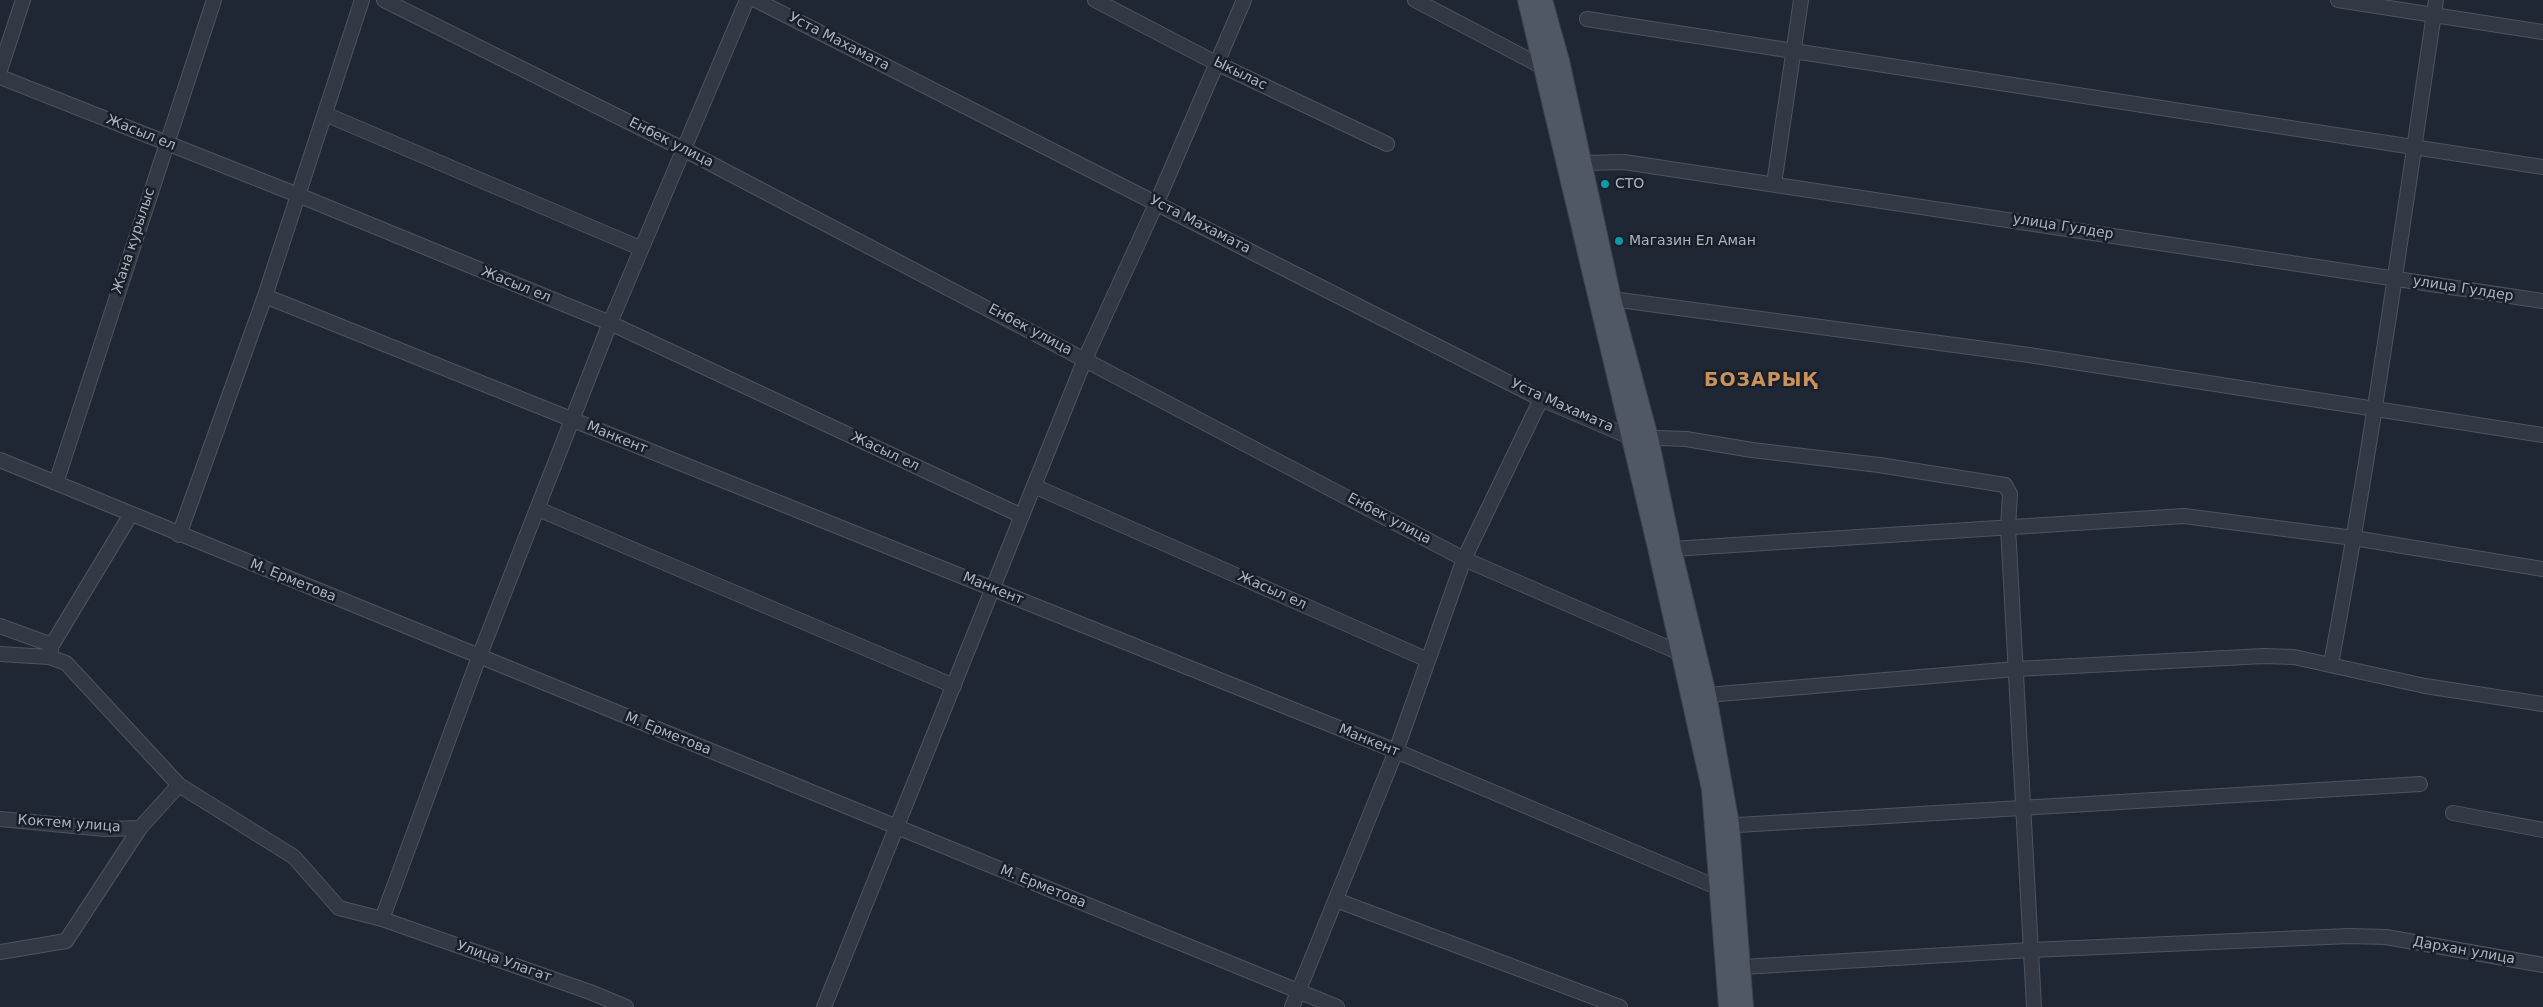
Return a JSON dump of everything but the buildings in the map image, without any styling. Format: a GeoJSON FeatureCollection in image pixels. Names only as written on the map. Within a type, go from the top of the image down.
{"type":"FeatureCollection","features":[{"type":"Feature","properties":{"kind":"main road"},"geometry":{"type":"LineString","coordinates":[[1527,0],[1711,789],[1722,826],[1718,888],[1728,1007]]}},
{"type":"Feature","properties":{"kind":"main road"},"geometry":{"type":"LineString","coordinates":[[1543,0],[1560,61],[1612,299],[1649,438],[1672,549],[1707,695],[1722,826],[1742,967],[1744,1007]]}},
{"type":"Feature","properties":{"kind":"street"},"geometry":{"type":"LineString","coordinates":[[0,70],[23,0]]}},
{"type":"Feature","properties":{"kind":"street","name":"Жана курылыс"},"geometry":{"type":"LineString","coordinates":[[56,483],[214,0]]}},
{"type":"Feature","properties":{"kind":"street"},"geometry":{"type":"LineString","coordinates":[[179,535],[265,296],[362,0]]}},
{"type":"Feature","properties":{"kind":"street","name":"Енбек улица"},"geometry":{"type":"LineString","coordinates":[[384,0],[683,149],[1464,559],[1680,653]]}},
{"type":"Feature","properties":{"kind":"street"},"geometry":{"type":"LineString","coordinates":[[382,919],[480,657],[574,420],[610,323],[640,248],[747,0]]}},
{"type":"Feature","properties":{"kind":"street","name":"Уста Махамата"},"geometry":{"type":"LineString","coordinates":[[756,0],[1540,399],[1630,436],[1686,439],[1752,450],[1879,465],[2003,484],[2010,494],[2008,527],[2034,1007]]}},
{"type":"Feature","properties":{"kind":"street","name":"Ыкылас"},"geometry":{"type":"LineString","coordinates":[[1095,0],[1216,63],[1387,144]]}},
{"type":"Feature","properties":{"kind":"street"},"geometry":{"type":"LineString","coordinates":[[824,1007],[1085,359],[1244,0]]}},
{"type":"Feature","properties":{"kind":"street"},"geometry":{"type":"LineString","coordinates":[[1415,0],[1543,67]]}},
{"type":"Feature","properties":{"kind":"street"},"geometry":{"type":"LineString","coordinates":[[1774,184],[1801,0]]}},
{"type":"Feature","properties":{"kind":"street"},"geometry":{"type":"LineString","coordinates":[[2338,0],[2543,32]]}},
{"type":"Feature","properties":{"kind":"street"},"geometry":{"type":"LineString","coordinates":[[2331,664],[2354,538],[2436,0]]}},
{"type":"Feature","properties":{"kind":"street"},"geometry":{"type":"LineString","coordinates":[[1587,19],[2543,167]]}},
{"type":"Feature","properties":{"kind":"street","name":"Жасыл ел"},"geometry":{"type":"LineString","coordinates":[[0,77],[298,195],[610,323],[1022,516]]}},
{"type":"Feature","properties":{"kind":"street"},"geometry":{"type":"LineString","coordinates":[[325,114],[640,248]]}},
{"type":"Feature","properties":{"kind":"street","name":"улица Гулдер"},"geometry":{"type":"LineString","coordinates":[[1582,163],[1624,162],[2543,301]]}},
{"type":"Feature","properties":{"kind":"street","name":"Манкент"},"geometry":{"type":"LineString","coordinates":[[265,296],[1396,751],[1718,888]]}},
{"type":"Feature","properties":{"kind":"street"},"geometry":{"type":"LineString","coordinates":[[1612,299],[2029,355],[2543,435]]}},
{"type":"Feature","properties":{"kind":"street"},"geometry":{"type":"LineString","coordinates":[[1292,1007],[1396,751],[1464,559],[1540,399]]}},
{"type":"Feature","properties":{"kind":"street","name":"М. Ерметова"},"geometry":{"type":"LineString","coordinates":[[0,460],[179,535],[1337,1007]]}},
{"type":"Feature","properties":{"kind":"street","name":"Жасыл ел"},"geometry":{"type":"LineString","coordinates":[[1034,486],[1428,660]]}},
{"type":"Feature","properties":{"kind":"street"},"geometry":{"type":"LineString","coordinates":[[538,509],[954,686]]}},
{"type":"Feature","properties":{"kind":"street"},"geometry":{"type":"LineString","coordinates":[[0,654],[50,651],[131,514]]}},
{"type":"Feature","properties":{"kind":"street"},"geometry":{"type":"LineString","coordinates":[[1672,549],[2184,516],[2354,538],[2543,569]]}},
{"type":"Feature","properties":{"kind":"street","name":"Улица Улагат"},"geometry":{"type":"LineString","coordinates":[[0,626],[50,651],[66,663],[179,785],[294,857],[340,908],[382,919],[590,992],[626,1007]]}},
{"type":"Feature","properties":{"kind":"street"},"geometry":{"type":"LineString","coordinates":[[1707,695],[2016,669],[2264,656],[2294,657],[2425,686],[2543,704]]}},
{"type":"Feature","properties":{"kind":"street"},"geometry":{"type":"LineString","coordinates":[[1722,826],[2420,784]]}},
{"type":"Feature","properties":{"kind":"street","name":"Коктем улица"},"geometry":{"type":"LineString","coordinates":[[0,819],[105,829],[140,828],[179,785]]}},
{"type":"Feature","properties":{"kind":"street"},"geometry":{"type":"LineString","coordinates":[[2453,813],[2543,830]]}},
{"type":"Feature","properties":{"kind":"street"},"geometry":{"type":"LineString","coordinates":[[0,952],[66,942],[140,828]]}},
{"type":"Feature","properties":{"kind":"street"},"geometry":{"type":"LineString","coordinates":[[1336,900],[1620,1007]]}},
{"type":"Feature","properties":{"kind":"street","name":"Дархан улица"},"geometry":{"type":"LineString","coordinates":[[1742,967],[2031,950],[2349,936],[2386,937],[2543,965]]}},
{"type":"Feature","properties":{"kind":"place","name":"СТО"},"geometry":{"type":"Point","coordinates":[1605,184]}},
{"type":"Feature","properties":{"kind":"place","name":"Магазин Ел Аман"},"geometry":{"type":"Point","coordinates":[1619,241]}},
{"type":"Feature","properties":{"kind":"district","name":"БОЗАРЫҚ"},"geometry":{"type":"Point","coordinates":[1761,381]}}]}
